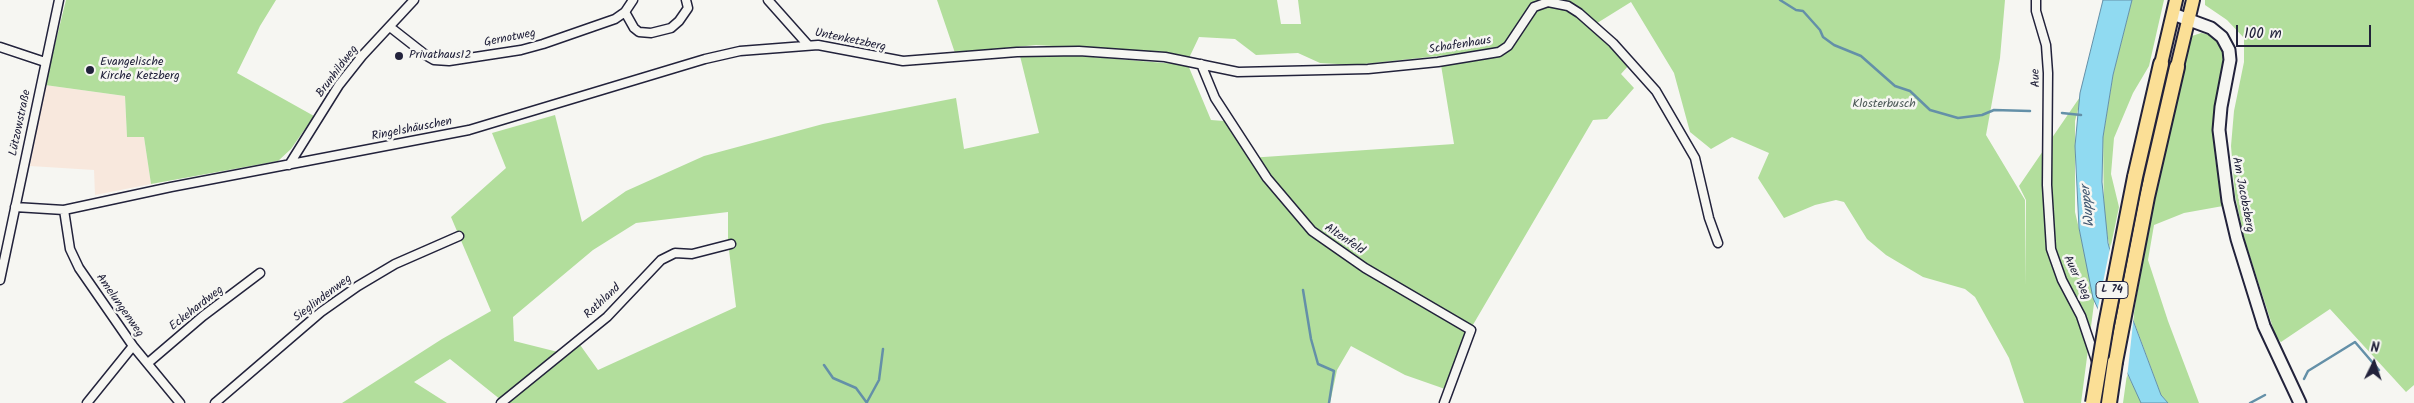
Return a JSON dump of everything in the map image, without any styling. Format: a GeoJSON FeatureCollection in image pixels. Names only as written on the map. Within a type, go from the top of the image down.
{"type":"FeatureCollection","features":[{"type":"Feature","properties":{"kind":"highway","name":"L 74"},"geometry":{"type":"LineString","coordinates":[[2093,403],[2106,325],[2161,64]]}},
{"type":"Feature","properties":{"kind":"highway","name":"L 74"},"geometry":{"type":"LineString","coordinates":[[2110,403],[2130,280],[2177,67]]}},
{"type":"Feature","properties":{"kind":"main road","name":"L 74"},"geometry":{"type":"LineString","coordinates":[[2161,64],[2176,0]]}},
{"type":"Feature","properties":{"kind":"main road","name":"L 74"},"geometry":{"type":"LineString","coordinates":[[2177,67],[2193,0]]}},
{"type":"Feature","properties":{"kind":"main road","name":"Am Jacobsberg"},"geometry":{"type":"LineString","coordinates":[[2172,14],[2189,18],[2217,31],[2228,50],[2229,65],[2221,107],[2220,130],[2220,150],[2228,201],[2236,239],[2264,326],[2300,403]]}},
{"type":"Feature","properties":{"kind":"street","name":"Lützowstraße"},"geometry":{"type":"LineString","coordinates":[[0,280],[59,0]]}},
{"type":"Feature","properties":{"kind":"street","name":"Brunhildweg"},"geometry":{"type":"LineString","coordinates":[[289,165],[340,85],[362,56],[414,0]]}},
{"type":"Feature","properties":{"kind":"street","name":"Gernotweg"},"geometry":{"type":"LineString","coordinates":[[390,27],[421,52],[434,60],[442,61],[531,48],[605,23],[625,12],[633,0]]}},
{"type":"Feature","properties":{"kind":"street"},"geometry":{"type":"LineString","coordinates":[[625,12],[634,28],[639,32],[651,34],[671,28],[679,22],[688,8],[686,0]]}},
{"type":"Feature","properties":{"kind":"street","name":"Untenketzberg"},"geometry":{"type":"LineString","coordinates":[[768,0],[808,45],[826,46],[896,61],[1055,50],[1165,57]]}},
{"type":"Feature","properties":{"kind":"street","name":"Aue"},"geometry":{"type":"LineString","coordinates":[[2036,0],[2036,11],[2046,45],[2049,106],[2047,157]]}},
{"type":"Feature","properties":{"kind":"street","name":"Schafenhaus"},"geometry":{"type":"LineString","coordinates":[[1165,57],[1238,72],[1356,69],[1438,62],[1494,53],[1508,46],[1534,7],[1548,2],[1559,3],[1579,13],[1613,43],[1656,91],[1695,158],[1708,218],[1718,243]]}},
{"type":"Feature","properties":{"kind":"street","name":"Ringelshäuschen"},"geometry":{"type":"LineString","coordinates":[[15,207],[64,210],[469,130],[705,59],[740,51],[808,45]]}},
{"type":"Feature","properties":{"kind":"street"},"geometry":{"type":"LineString","coordinates":[[0,48],[46,62]]}},
{"type":"Feature","properties":{"kind":"street","name":"Altenfeld"},"geometry":{"type":"LineString","coordinates":[[1201,64],[1215,98],[1267,178],[1312,232],[1365,268],[1471,330],[1444,403]]}},
{"type":"Feature","properties":{"kind":"street","name":"Auer Weg"},"geometry":{"type":"LineString","coordinates":[[2047,157],[2047,218],[2051,249],[2060,275],[2082,316],[2110,403]]}},
{"type":"Feature","properties":{"kind":"street","name":"Amelungenweg"},"geometry":{"type":"LineString","coordinates":[[64,210],[68,242],[75,261],[133,346],[180,403]]}},
{"type":"Feature","properties":{"kind":"street","name":"Sieglindenweg"},"geometry":{"type":"LineString","coordinates":[[215,403],[321,312],[358,286],[395,264],[459,236]]}},
{"type":"Feature","properties":{"kind":"street","name":"Rathland"},"geometry":{"type":"LineString","coordinates":[[501,403],[607,317],[661,260],[675,253],[692,254],[731,244]]}},
{"type":"Feature","properties":{"kind":"street","name":"Eckehardweg"},"geometry":{"type":"LineString","coordinates":[[148,363],[203,316],[260,274]]}},
{"type":"Feature","properties":{"kind":"street"},"geometry":{"type":"LineString","coordinates":[[87,403],[133,346]]}},
{"type":"Feature","properties":{"kind":"shaded area"},"geometry":{"type":"Polygon","coordinates":[[[45,85],[125,96],[127,137],[144,137],[151,184],[95,195],[94,170],[30,166],[45,85]]]}},
{"type":"Feature","properties":{"kind":"green space"},"geometry":{"type":"Polygon","coordinates":[[[66,0],[276,0],[260,26],[237,73],[314,116],[291,149],[278,161],[151,184],[144,137],[127,137],[125,96],[45,85],[66,0]]]}},
{"type":"Feature","properties":{"kind":"green space","name":"Klosterbusch"},"geometry":{"type":"Polygon","coordinates":[[[937,0],[1277,0],[1281,24],[1301,24],[1298,0],[2005,0],[2000,58],[1986,135],[2025,200],[2026,286],[2026,200],[2019,186],[2082,94],[2075,121],[2075,212],[2095,296],[2081,403],[2024,403],[2009,358],[1975,297],[1965,289],[1923,277],[1886,255],[1867,239],[1844,202],[1836,200],[1815,205],[1784,218],[1758,178],[1769,153],[1732,137],[1711,149],[1690,132],[1674,73],[1631,2],[1594,25],[1573,3],[1559,1],[1534,5],[1525,14],[1514,36],[1506,44],[1493,50],[1355,65],[1320,63],[1298,53],[1256,55],[1235,39],[1199,37],[1189,58],[1165,53],[1036,45],[955,53],[937,0]]]}},
{"type":"Feature","properties":{"kind":"green space"},"geometry":{"type":"Polygon","coordinates":[[[2132,0],[2164,0],[2149,66],[2133,93],[2114,138],[2111,174],[2119,207],[2110,250],[2104,216],[2103,137],[2113,75],[2132,0]]]}},
{"type":"Feature","properties":{"kind":"green space"},"geometry":{"type":"Polygon","coordinates":[[[2205,0],[2414,0],[2414,385],[2406,392],[2330,309],[2281,342],[2276,337],[2244,238],[2235,195],[2231,146],[2234,111],[2244,62],[2244,38],[2227,20],[2205,5],[2205,0]]]}},
{"type":"Feature","properties":{"kind":"green space"},"geometry":{"type":"Polygon","coordinates":[[[1558,5],[1568,9],[1629,65],[1621,74],[1634,88],[1607,119],[1593,120],[1467,335],[1445,389],[1405,375],[1351,346],[1337,370],[1330,403],[507,403],[578,342],[598,370],[736,307],[728,242],[728,212],[636,223],[593,250],[513,317],[514,341],[558,352],[501,400],[450,359],[414,382],[447,403],[342,403],[442,339],[491,311],[451,217],[506,168],[492,133],[555,115],[582,222],[626,191],[704,156],[823,124],[956,98],[964,149],[1039,133],[1020,56],[1081,56],[1188,65],[1211,120],[1224,121],[1249,158],[1454,144],[1441,65],[1499,55],[1536,9],[1543,6],[1558,5]]]}},
{"type":"Feature","properties":{"kind":"green space"},"geometry":{"type":"Polygon","coordinates":[[[2201,33],[2211,35],[2219,41],[2224,51],[2214,131],[2215,158],[2223,206],[2184,213],[2154,225],[2148,260],[2168,321],[2199,403],[2168,403],[2161,395],[2133,319],[2153,197],[2187,44],[2192,36],[2201,33]]]}},
{"type":"Feature","properties":{"kind":"green space"},"geometry":{"type":"Polygon","coordinates":[[[2127,374],[2142,403],[2123,403],[2127,374]]]}},
{"type":"Feature","properties":{"kind":"water","name":"Wupper"},"geometry":{"type":"Polygon","coordinates":[[[2103,0],[2132,0],[2113,75],[2103,137],[2102,182],[2108,243],[2118,280],[2161,395],[2168,403],[2141,403],[2093,298],[2079,228],[2075,146],[2080,93],[2103,0]]]}},
{"type":"Feature","properties":{"kind":"pier"},"geometry":{"type":"Polygon","coordinates":[[[2111,243],[2121,280],[2134,314],[2127,378],[2097,312],[2111,243]]]}},
{"type":"Feature","properties":{"kind":"waterway"},"geometry":{"type":"LineString","coordinates":[[1780,0],[1796,10],[1803,11],[1820,30],[1823,37],[1834,45],[1861,56],[1895,86],[1910,91],[1930,110],[1958,118],[1982,115],[1994,110],[2030,111]]}},
{"type":"Feature","properties":{"kind":"waterway"},"geometry":{"type":"LineString","coordinates":[[2062,113],[2081,115]]}},
{"type":"Feature","properties":{"kind":"waterway"},"geometry":{"type":"LineString","coordinates":[[1303,290],[1311,339],[1318,364],[1334,371],[1329,403]]}},
{"type":"Feature","properties":{"kind":"waterway"},"geometry":{"type":"LineString","coordinates":[[2304,379],[2308,371],[2355,342],[2379,370]]}},
{"type":"Feature","properties":{"kind":"waterway"},"geometry":{"type":"LineString","coordinates":[[867,402],[879,380],[883,349]]}},
{"type":"Feature","properties":{"kind":"waterway"},"geometry":{"type":"LineString","coordinates":[[824,365],[833,378],[856,388],[867,403]]}},
{"type":"Feature","properties":{"kind":"waterway"},"geometry":{"type":"LineString","coordinates":[[2250,403],[2265,395]]}},
{"type":"Feature","properties":{"kind":"place","name":"Privathaus12"},"geometry":{"type":"Point","coordinates":[399,56]}},
{"type":"Feature","properties":{"kind":"place","name":"Evangelische Kirche Ketzberg"},"geometry":{"type":"Point","coordinates":[90,70]}}]}
